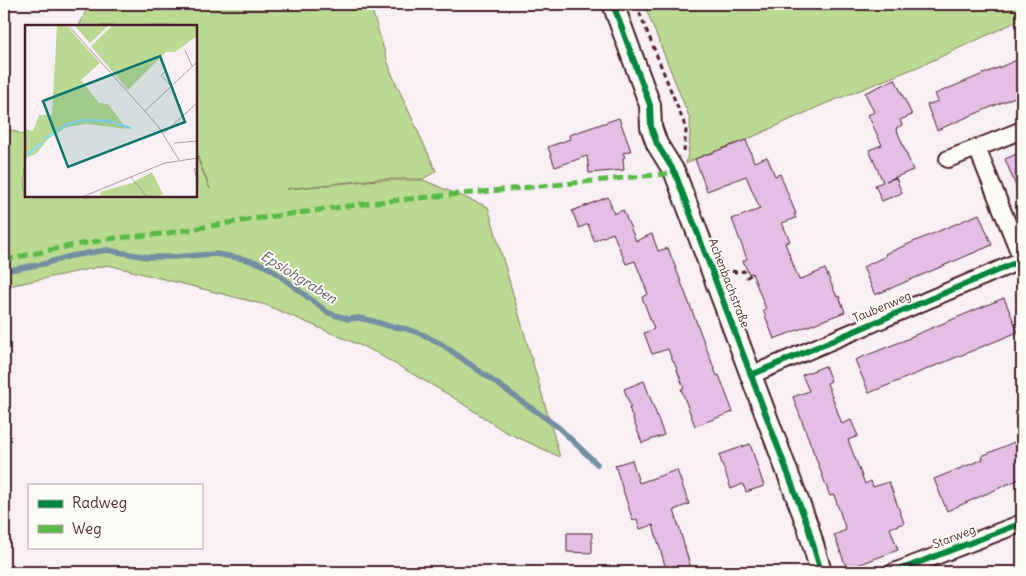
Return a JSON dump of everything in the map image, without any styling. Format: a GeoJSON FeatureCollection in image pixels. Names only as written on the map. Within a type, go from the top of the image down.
{"type":"FeatureCollection","features":[{"type":"Feature","properties":{"kind":"street","name":"Achenbachstraße"},"geometry":{"type":"LineString","coordinates":[[613,4],[650,105],[651,127],[657,144],[675,173],[808,527],[821,572]]}},
{"type":"Feature","properties":{"kind":"street"},"geometry":{"type":"LineString","coordinates":[[948,159],[1022,130]]}},
{"type":"Feature","properties":{"kind":"street","name":"Taubenweg"},"geometry":{"type":"LineString","coordinates":[[751,374],[1022,259],[977,148]]}},
{"type":"Feature","properties":{"kind":"street","name":"Starweg"},"geometry":{"type":"LineString","coordinates":[[894,572],[1022,522]]}},
{"type":"Feature","properties":{"kind":"path"},"geometry":{"type":"LineString","coordinates":[[636,4],[686,131],[683,158],[675,173]]}},
{"type":"Feature","properties":{"kind":"green space"},"geometry":{"type":"Polygon","coordinates":[[[89,4],[370,4],[391,72],[436,171],[423,179],[377,179],[287,189],[377,180],[423,180],[488,207],[560,457],[504,431],[451,396],[371,350],[266,305],[108,265],[4,287],[4,127],[25,136],[25,198],[198,198],[198,160],[210,189],[198,157],[198,25],[79,25],[89,4]]]}},
{"type":"Feature","properties":{"kind":"green space"},"geometry":{"type":"Polygon","coordinates":[[[644,4],[1022,4],[1022,19],[925,64],[820,106],[746,140],[686,164],[690,142],[690,119],[644,4]]]}},
{"type":"Feature","properties":{"kind":"building"},"geometry":{"type":"Polygon","coordinates":[[[1022,58],[1022,94],[937,130],[927,105],[938,101],[935,94],[1022,58]]]}},
{"type":"Feature","properties":{"kind":"building"},"geometry":{"type":"Polygon","coordinates":[[[895,79],[912,115],[900,120],[902,125],[896,128],[913,170],[886,181],[896,178],[902,193],[882,201],[875,185],[883,182],[869,150],[882,145],[868,115],[874,112],[865,93],[895,79]]]}},
{"type":"Feature","properties":{"kind":"building"},"geometry":{"type":"Polygon","coordinates":[[[619,118],[631,151],[623,153],[625,157],[623,158],[624,170],[589,173],[587,156],[555,167],[548,147],[570,139],[569,135],[619,118]]]}},
{"type":"Feature","properties":{"kind":"building"},"geometry":{"type":"Polygon","coordinates":[[[746,140],[754,162],[767,157],[775,176],[780,174],[796,214],[794,214],[796,218],[782,223],[790,241],[785,243],[799,280],[825,269],[845,312],[774,339],[763,310],[766,309],[752,273],[749,274],[743,261],[747,259],[732,219],[760,209],[746,176],[707,191],[695,159],[746,140]]]}},
{"type":"Feature","properties":{"kind":"building"},"geometry":{"type":"Polygon","coordinates":[[[1022,152],[1022,199],[1021,199],[1005,159],[1022,152]]]}},
{"type":"Feature","properties":{"kind":"building"},"geometry":{"type":"Polygon","coordinates":[[[608,197],[614,214],[623,210],[636,241],[652,234],[658,251],[668,248],[717,376],[719,375],[733,412],[695,426],[681,389],[684,388],[668,349],[652,354],[644,333],[654,329],[642,297],[648,294],[635,261],[626,264],[613,233],[594,241],[588,224],[579,228],[572,211],[608,197]]]}},
{"type":"Feature","properties":{"kind":"building"},"geometry":{"type":"Polygon","coordinates":[[[979,214],[992,245],[875,295],[863,267],[886,256],[885,254],[979,214]]]}},
{"type":"Feature","properties":{"kind":"building"},"geometry":{"type":"Polygon","coordinates":[[[1004,298],[1018,332],[869,393],[855,360],[1004,298]]]}},
{"type":"Feature","properties":{"kind":"building"},"geometry":{"type":"Polygon","coordinates":[[[825,366],[831,381],[827,383],[842,424],[851,420],[858,436],[848,440],[865,484],[871,481],[873,487],[889,482],[904,523],[890,528],[898,550],[847,569],[834,535],[846,530],[834,495],[830,496],[793,397],[809,391],[802,375],[825,366]]]}},
{"type":"Feature","properties":{"kind":"building"},"geometry":{"type":"Polygon","coordinates":[[[644,381],[664,435],[642,443],[624,389],[644,381]]]}},
{"type":"Feature","properties":{"kind":"building"},"geometry":{"type":"Polygon","coordinates":[[[1014,442],[1022,460],[1022,478],[947,511],[934,479],[983,459],[982,456],[1014,442]]]}},
{"type":"Feature","properties":{"kind":"building"},"geometry":{"type":"Polygon","coordinates":[[[750,444],[764,486],[746,492],[743,484],[731,489],[719,455],[750,444]]]}},
{"type":"Feature","properties":{"kind":"building"},"geometry":{"type":"Polygon","coordinates":[[[632,460],[639,483],[677,470],[689,504],[674,510],[692,572],[667,572],[653,525],[640,529],[637,519],[633,521],[615,465],[632,460]]]}},
{"type":"Feature","properties":{"kind":"building"},"geometry":{"type":"Polygon","coordinates":[[[567,533],[592,533],[592,553],[567,552],[567,533]]]}},
{"type":"Feature","properties":{"kind":"waterway","name":"Epslohgraben"},"geometry":{"type":"LineString","coordinates":[[4,271],[107,250],[147,257],[216,254],[259,263],[271,269],[327,312],[348,319],[359,318],[407,329],[443,345],[558,427],[597,464]]}},
{"type":"Feature","properties":{"kind":"marked path"},"geometry":{"type":"LineString","coordinates":[[4,260],[116,238],[162,234],[378,202],[675,173]]}},
{"type":"Feature","properties":{"kind":"cycle path"},"geometry":{"type":"LineString","coordinates":[[613,4],[650,105],[651,127],[657,144],[675,173],[808,527],[821,572]]}},
{"type":"Feature","properties":{"kind":"cycle path"},"geometry":{"type":"LineString","coordinates":[[751,375],[1022,260]]}},
{"type":"Feature","properties":{"kind":"cycle path"},"geometry":{"type":"LineString","coordinates":[[894,572],[1022,523]]}}]}
